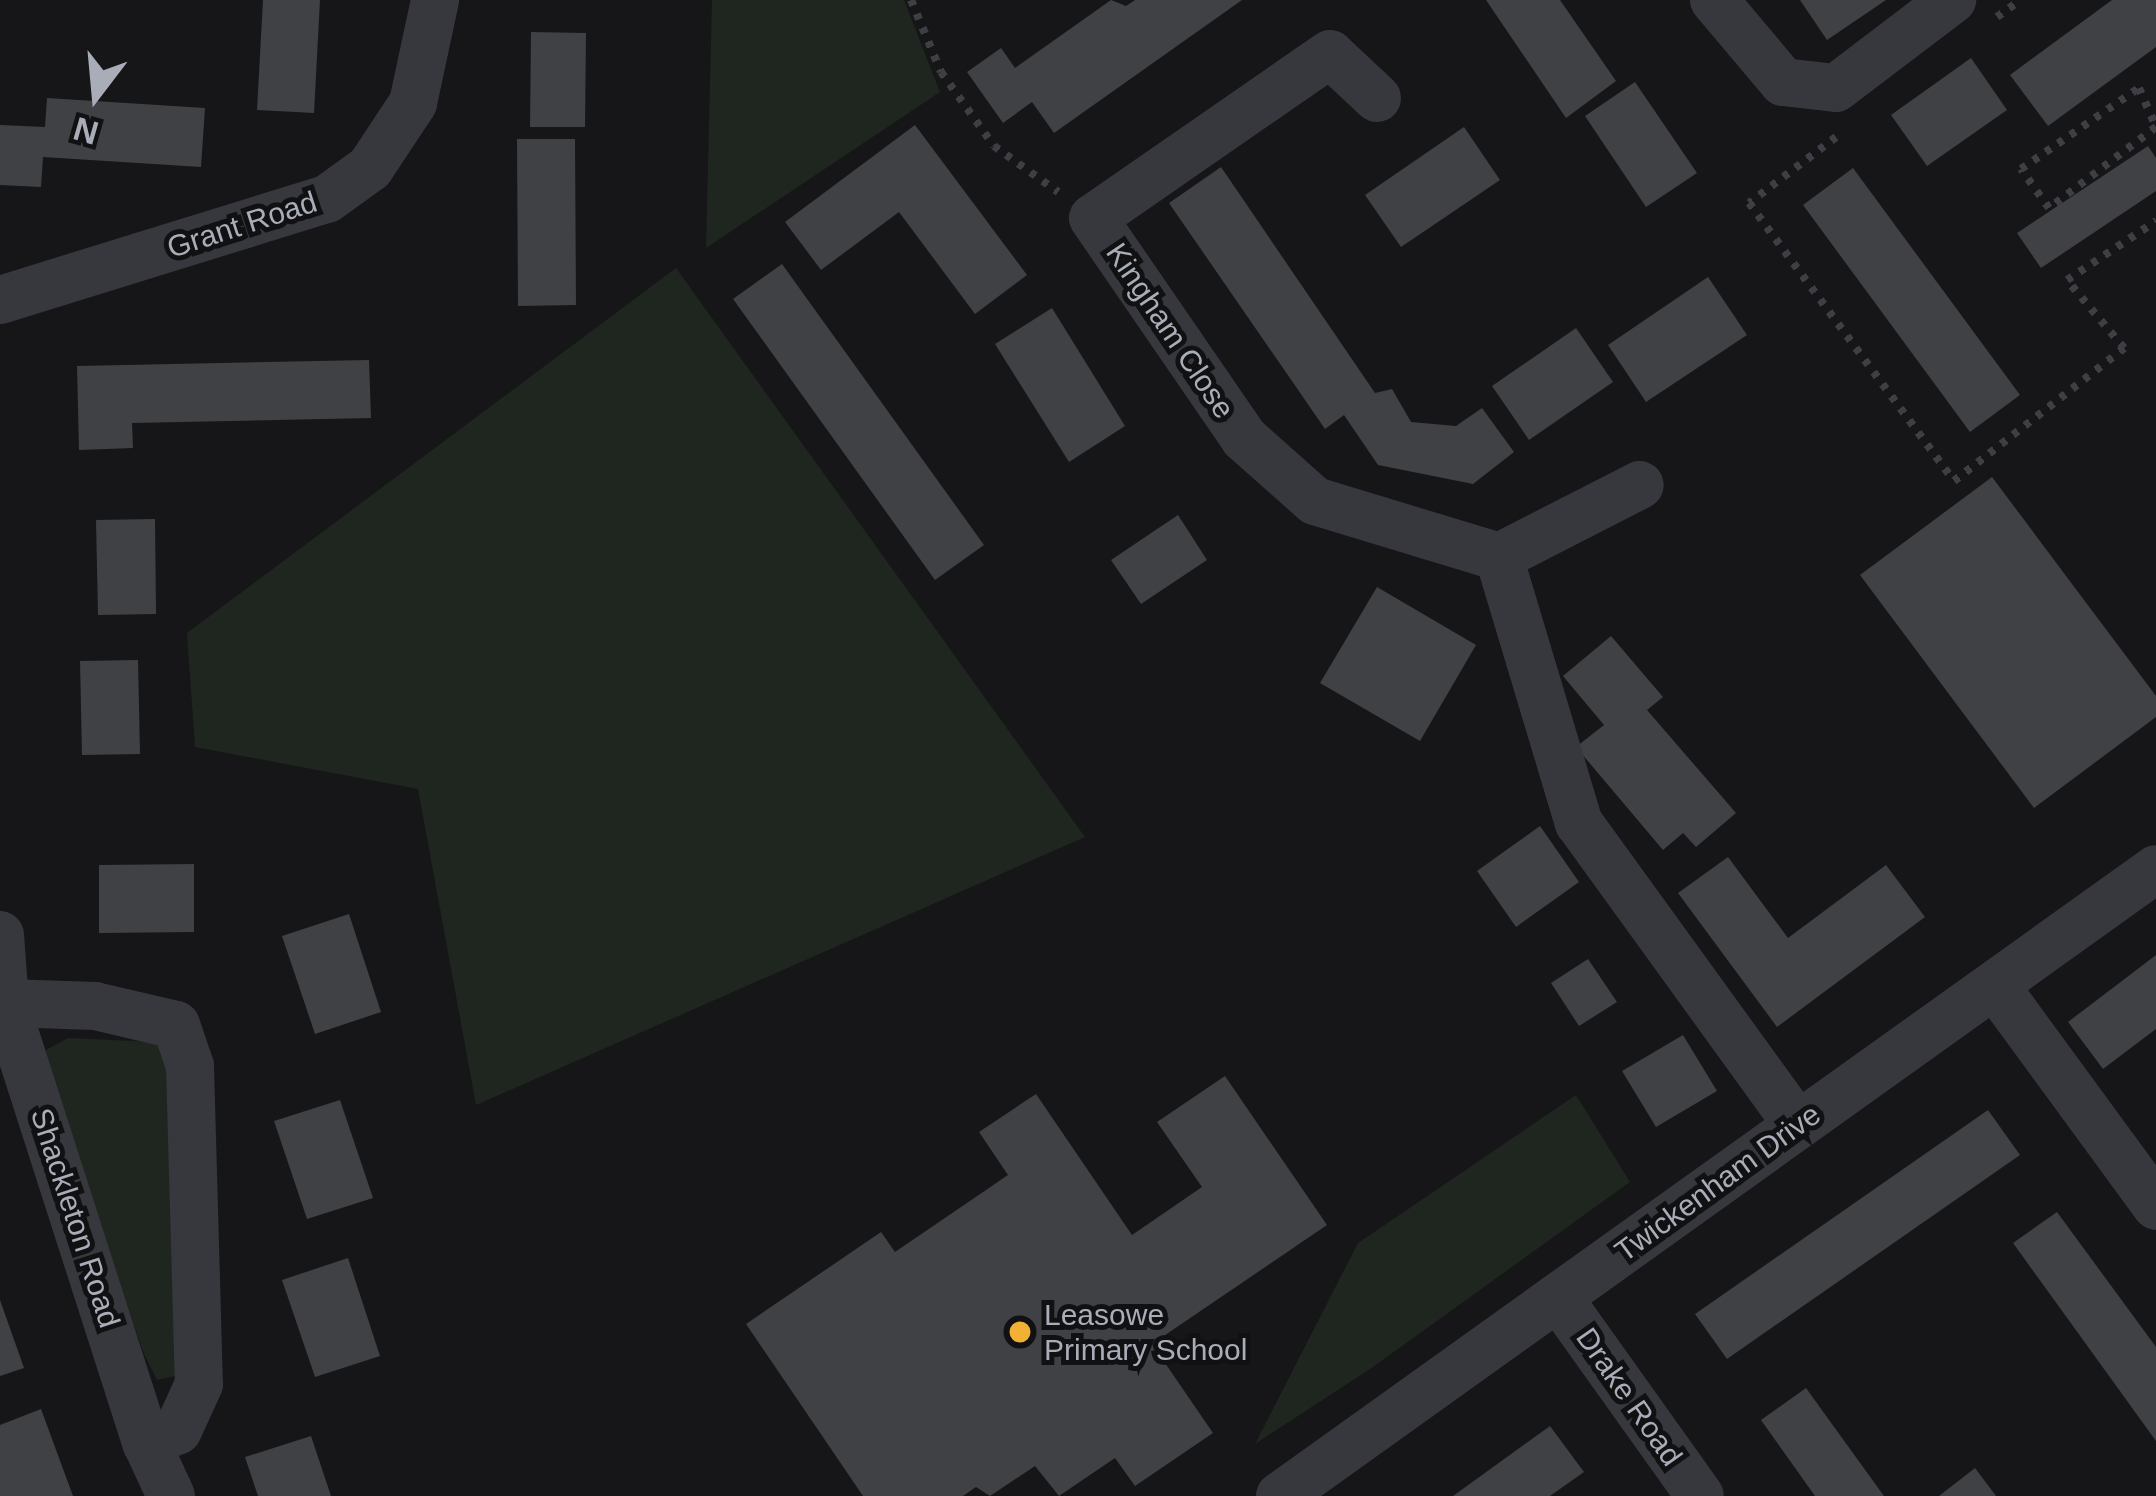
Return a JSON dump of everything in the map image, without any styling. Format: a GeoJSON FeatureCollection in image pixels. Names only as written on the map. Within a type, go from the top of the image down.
{"type":"FeatureCollection","features":[{"type":"Feature","properties":{"kind":"street","name":"Grant Road"},"geometry":{"type":"LineString","coordinates":[[0,300],[327,199],[370,168],[413,103],[435,0]]}},
{"type":"Feature","properties":{"kind":"street"},"geometry":{"type":"LineString","coordinates":[[1714,0],[1783,82],[1836,88],[1968,13]]}},
{"type":"Feature","properties":{"kind":"street","name":"Kingham Close"},"geometry":{"type":"LineString","coordinates":[[1377,98],[1330,54],[1093,218],[1244,438],[1315,501],[1498,557]]}},
{"type":"Feature","properties":{"kind":"street"},"geometry":{"type":"LineString","coordinates":[[1640,485],[1498,557],[1580,823],[1798,1125]]}},
{"type":"Feature","properties":{"kind":"street","name":"Twickenham Drive"},"geometry":{"type":"LineString","coordinates":[[1280,1496],[2156,869]]}},
{"type":"Feature","properties":{"kind":"street","name":"Shackleton Road"},"geometry":{"type":"LineString","coordinates":[[0,935],[5,1003],[147,1444],[172,1496]]}},
{"type":"Feature","properties":{"kind":"street"},"geometry":{"type":"LineString","coordinates":[[1996,987],[2156,1206]]}},
{"type":"Feature","properties":{"kind":"street"},"geometry":{"type":"LineString","coordinates":[[5,1003],[95,1006],[176,1024],[190,1066],[199,1384],[178,1430],[147,1444]]}},
{"type":"Feature","properties":{"kind":"street","name":"Drake Road"},"geometry":{"type":"LineString","coordinates":[[1558,1297],[1700,1496]]}},
{"type":"Feature","properties":{"kind":"path"},"geometry":{"type":"LineString","coordinates":[[911,0],[941,72],[994,146],[1093,218]]}},
{"type":"Feature","properties":{"kind":"path"},"geometry":{"type":"LineString","coordinates":[[1968,13],[2020,0]]}},
{"type":"Feature","properties":{"kind":"path"},"geometry":{"type":"LineString","coordinates":[[2139,88],[2156,127],[2049,208],[2020,169],[2139,88]]}},
{"type":"Feature","properties":{"kind":"path"},"geometry":{"type":"LineString","coordinates":[[1843,132],[1749,203],[1954,481],[2124,348],[2067,280],[2156,221]]}},
{"type":"Feature","properties":{"kind":"shaded area"},"geometry":{"type":"Polygon","coordinates":[[[712,0],[904,0],[940,92],[706,248],[712,0]]]}},
{"type":"Feature","properties":{"kind":"shaded area"},"geometry":{"type":"Polygon","coordinates":[[[676,268],[1085,837],[476,1105],[418,789],[195,747],[187,633],[676,268]]]}},
{"type":"Feature","properties":{"kind":"shaded area"},"geometry":{"type":"Polygon","coordinates":[[[68,1038],[159,1042],[170,1070],[183,1374],[157,1380],[144,1354],[47,1080],[46,1050],[68,1038]]]}},
{"type":"Feature","properties":{"kind":"shaded area"},"geometry":{"type":"Polygon","coordinates":[[[1576,1095],[1630,1182],[1373,1367],[1255,1444],[1358,1243],[1576,1095]]]}},
{"type":"Feature","properties":{"kind":"building"},"geometry":{"type":"Polygon","coordinates":[[[263,0],[320,0],[314,113],[257,110],[263,0]]]}},
{"type":"Feature","properties":{"kind":"building"},"geometry":{"type":"Polygon","coordinates":[[[1111,0],[1126,6],[1135,0],[1242,0],[1054,133],[1032,102],[1003,123],[967,72],[1001,48],[1015,68],[1111,0]]]}},
{"type":"Feature","properties":{"kind":"building"},"geometry":{"type":"Polygon","coordinates":[[[1486,0],[1560,0],[1616,81],[1566,118],[1486,0]]]}},
{"type":"Feature","properties":{"kind":"building"},"geometry":{"type":"Polygon","coordinates":[[[1800,0],[1886,0],[1827,40],[1800,0]]]}},
{"type":"Feature","properties":{"kind":"building"},"geometry":{"type":"Polygon","coordinates":[[[2112,0],[2156,0],[2156,47],[2048,126],[2010,75],[2112,0]]]}},
{"type":"Feature","properties":{"kind":"building"},"geometry":{"type":"Polygon","coordinates":[[[531,32],[586,33],[585,127],[530,127],[531,32]]]}},
{"type":"Feature","properties":{"kind":"building"},"geometry":{"type":"Polygon","coordinates":[[[1971,58],[2007,110],[1927,166],[1891,115],[1971,58]]]}},
{"type":"Feature","properties":{"kind":"building"},"geometry":{"type":"Polygon","coordinates":[[[1635,82],[1697,173],[1646,207],[1585,116],[1635,82]]]}},
{"type":"Feature","properties":{"kind":"building"},"geometry":{"type":"Polygon","coordinates":[[[47,98],[205,108],[201,167],[43,157],[41,187],[0,185],[0,125],[45,127],[47,98]]]}},
{"type":"Feature","properties":{"kind":"building"},"geometry":{"type":"Polygon","coordinates":[[[915,125],[1027,275],[975,314],[899,212],[821,270],[785,222],[915,125]]]}},
{"type":"Feature","properties":{"kind":"building"},"geometry":{"type":"Polygon","coordinates":[[[1464,127],[1500,180],[1401,247],[1365,195],[1464,127]]]}},
{"type":"Feature","properties":{"kind":"building"},"geometry":{"type":"Polygon","coordinates":[[[517,139],[575,139],[576,305],[518,306],[517,139]]]}},
{"type":"Feature","properties":{"kind":"building"},"geometry":{"type":"Polygon","coordinates":[[[2148,146],[2156,158],[2156,191],[2041,268],[2017,233],[2148,146]]]}},
{"type":"Feature","properties":{"kind":"building"},"geometry":{"type":"Polygon","coordinates":[[[1221,167],[1375,393],[1392,389],[1411,422],[1456,426],[1482,408],[1514,452],[1473,484],[1378,465],[1344,415],[1325,429],[1169,203],[1221,167]]]}},
{"type":"Feature","properties":{"kind":"building"},"geometry":{"type":"Polygon","coordinates":[[[1853,168],[2020,395],[1970,432],[1803,205],[1853,168]]]}},
{"type":"Feature","properties":{"kind":"building"},"geometry":{"type":"Polygon","coordinates":[[[782,264],[984,545],[935,580],[733,299],[782,264]]]}},
{"type":"Feature","properties":{"kind":"building"},"geometry":{"type":"Polygon","coordinates":[[[1708,277],[1747,335],[1646,402],[1608,345],[1708,277]]]}},
{"type":"Feature","properties":{"kind":"building"},"geometry":{"type":"Polygon","coordinates":[[[1052,308],[1125,426],[1069,462],[995,344],[1052,308]]]}},
{"type":"Feature","properties":{"kind":"building"},"geometry":{"type":"Polygon","coordinates":[[[1576,328],[1613,382],[1529,440],[1492,386],[1576,328]]]}},
{"type":"Feature","properties":{"kind":"building"},"geometry":{"type":"Polygon","coordinates":[[[369,360],[371,418],[132,423],[133,448],[79,450],[77,366],[369,360]]]}},
{"type":"Feature","properties":{"kind":"building"},"geometry":{"type":"Polygon","coordinates":[[[1992,477],[2156,696],[2156,717],[2034,808],[1860,575],[1992,477]]]}},
{"type":"Feature","properties":{"kind":"building"},"geometry":{"type":"Polygon","coordinates":[[[1178,515],[1207,560],[1141,604],[1111,560],[1178,515]]]}},
{"type":"Feature","properties":{"kind":"building"},"geometry":{"type":"Polygon","coordinates":[[[155,519],[156,614],[98,615],[96,520],[155,519]]]}},
{"type":"Feature","properties":{"kind":"building"},"geometry":{"type":"Polygon","coordinates":[[[1377,587],[1476,645],[1420,741],[1320,683],[1377,587]]]}},
{"type":"Feature","properties":{"kind":"building"},"geometry":{"type":"Polygon","coordinates":[[[1611,636],[1663,697],[1647,710],[1736,813],[1696,847],[1683,833],[1663,850],[1576,747],[1604,725],[1563,676],[1611,636]]]}},
{"type":"Feature","properties":{"kind":"building"},"geometry":{"type":"Polygon","coordinates":[[[138,660],[140,754],[82,755],[80,661],[138,660]]]}},
{"type":"Feature","properties":{"kind":"building"},"geometry":{"type":"Polygon","coordinates":[[[1540,826],[1579,882],[1516,927],[1477,871],[1540,826]]]}},
{"type":"Feature","properties":{"kind":"building"},"geometry":{"type":"Polygon","coordinates":[[[1728,857],[1788,938],[1886,865],[1925,917],[1777,1027],[1678,893],[1728,857]]]}},
{"type":"Feature","properties":{"kind":"building"},"geometry":{"type":"Polygon","coordinates":[[[194,864],[194,932],[99,933],[99,865],[194,864]]]}},
{"type":"Feature","properties":{"kind":"building"},"geometry":{"type":"Polygon","coordinates":[[[349,914],[381,1012],[315,1034],[282,936],[349,914]]]}},
{"type":"Feature","properties":{"kind":"building"},"geometry":{"type":"Polygon","coordinates":[[[2156,955],[2156,1029],[2103,1069],[2068,1022],[2156,955]]]}},
{"type":"Feature","properties":{"kind":"building"},"geometry":{"type":"Polygon","coordinates":[[[1588,959],[1617,1002],[1579,1026],[1551,983],[1588,959]]]}},
{"type":"Feature","properties":{"kind":"building"},"geometry":{"type":"Polygon","coordinates":[[[1683,1035],[1717,1091],[1656,1127],[1622,1071],[1683,1035]]]}},
{"type":"Feature","properties":{"kind":"building"},"geometry":{"type":"Polygon","coordinates":[[[1225,1076],[1327,1225],[1152,1344],[1213,1433],[1135,1486],[1115,1458],[1059,1496],[1035,1466],[990,1496],[976,1487],[963,1496],[863,1496],[746,1324],[881,1232],[895,1252],[1008,1175],[979,1132],[1036,1094],[1132,1235],[1202,1187],[1157,1122],[1225,1076]]]}},
{"type":"Feature","properties":{"kind":"building"},"geometry":{"type":"Polygon","coordinates":[[[340,1100],[373,1198],[307,1219],[274,1121],[340,1100]]]}},
{"type":"Feature","properties":{"kind":"building"},"geometry":{"type":"Polygon","coordinates":[[[1988,1110],[2020,1155],[1727,1359],[1695,1314],[1988,1110]]]}},
{"type":"Feature","properties":{"kind":"building"},"geometry":{"type":"Polygon","coordinates":[[[2057,1212],[2156,1347],[2156,1441],[2013,1243],[2057,1212]]]}},
{"type":"Feature","properties":{"kind":"building"},"geometry":{"type":"Polygon","coordinates":[[[348,1258],[380,1356],[315,1377],[282,1280],[348,1258]]]}},
{"type":"Feature","properties":{"kind":"building"},"geometry":{"type":"Polygon","coordinates":[[[0,1300],[24,1368],[0,1376],[0,1300]]]}},
{"type":"Feature","properties":{"kind":"building"},"geometry":{"type":"Polygon","coordinates":[[[1806,1388],[1884,1496],[1815,1496],[1761,1420],[1806,1388]]]}},
{"type":"Feature","properties":{"kind":"building"},"geometry":{"type":"Polygon","coordinates":[[[41,1409],[73,1496],[0,1496],[0,1425],[41,1409]]]}},
{"type":"Feature","properties":{"kind":"building"},"geometry":{"type":"Polygon","coordinates":[[[1550,1426],[1584,1472],[1550,1496],[1453,1496],[1550,1426]]]}},
{"type":"Feature","properties":{"kind":"building"},"geometry":{"type":"Polygon","coordinates":[[[311,1436],[331,1496],[258,1496],[245,1457],[311,1436]]]}},
{"type":"Feature","properties":{"kind":"building"},"geometry":{"type":"Polygon","coordinates":[[[1975,1468],[1996,1496],[1939,1496],[1975,1468]]]}},
{"type":"Feature","properties":{"kind":"place","name":"Leasowe Primary School"},"geometry":{"type":"Point","coordinates":[1020,1332]}}]}
